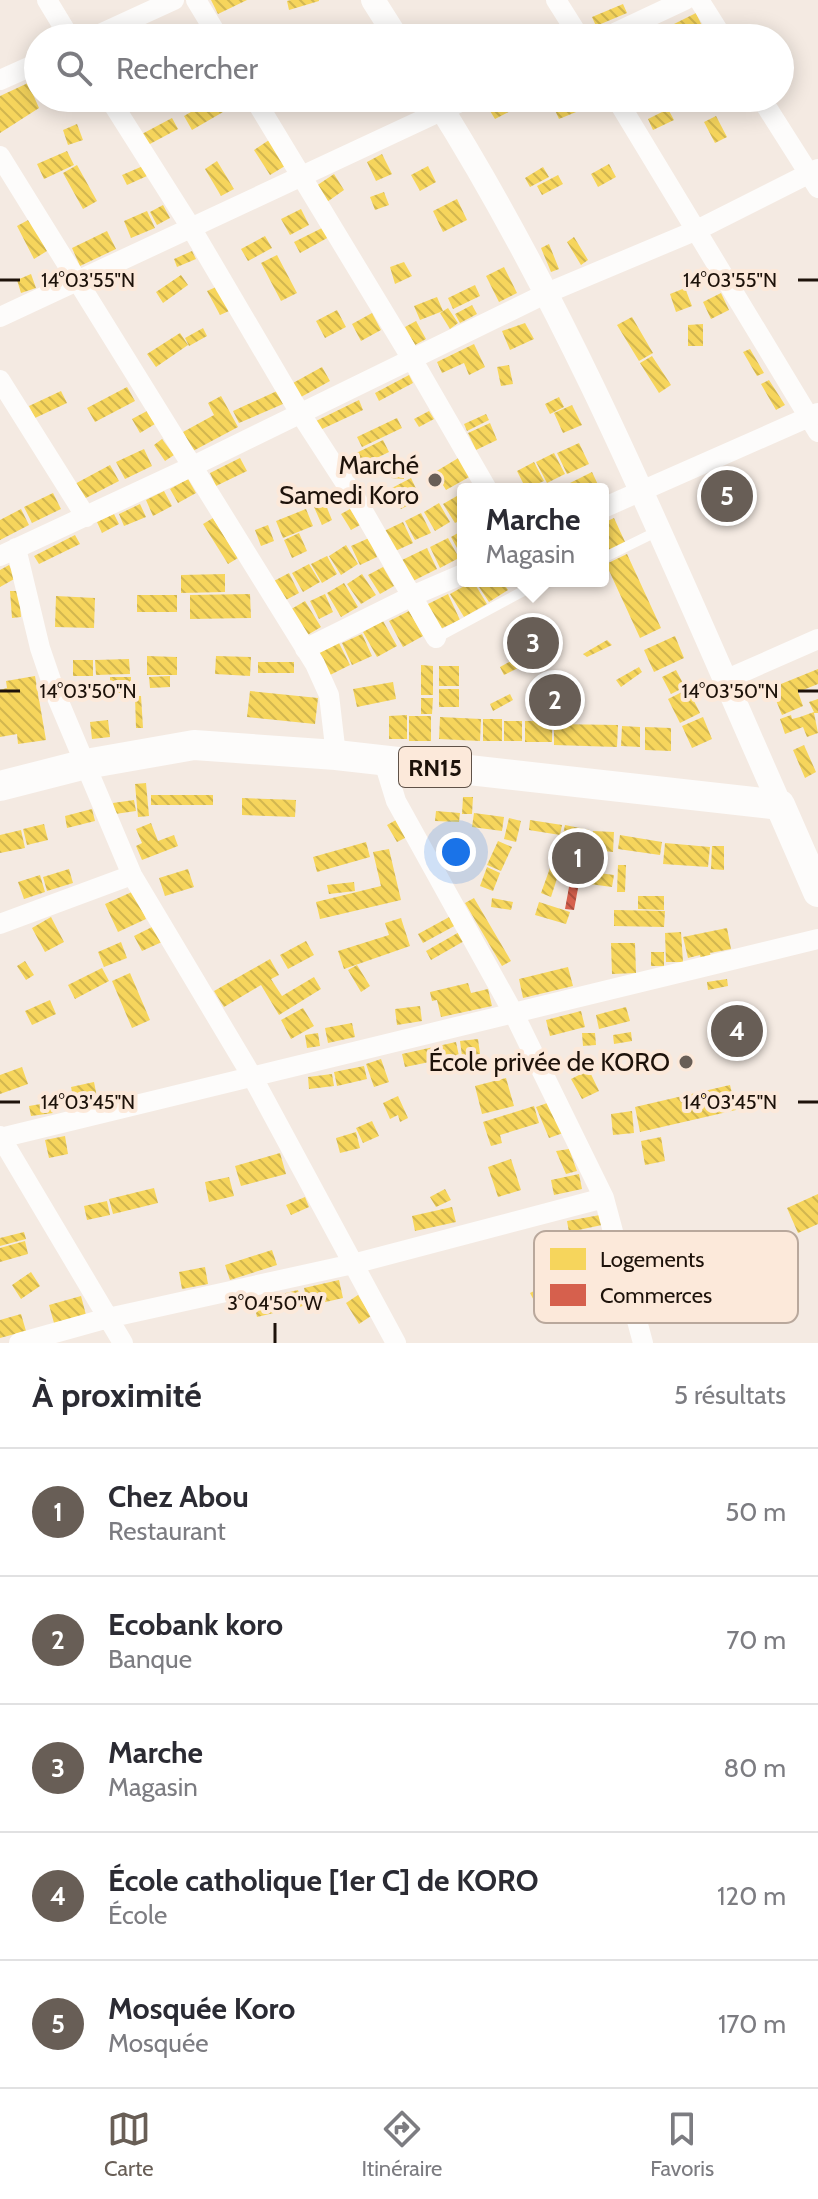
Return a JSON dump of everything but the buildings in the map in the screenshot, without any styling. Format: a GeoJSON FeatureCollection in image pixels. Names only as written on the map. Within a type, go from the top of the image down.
{"type":"FeatureCollection","features":[{"type":"Feature","properties":{"kind":"main road","name":"RN15"},"geometry":{"type":"LineString","coordinates":[[0,786],[86,764],[194,745],[336,755],[780,805]]}},
{"type":"Feature","properties":{"kind":"main road"},"geometry":{"type":"LineString","coordinates":[[780,805],[812,858],[818,892]]}},
{"type":"Feature","properties":{"kind":"street"},"geometry":{"type":"LineString","coordinates":[[47,0],[62,24]]}},
{"type":"Feature","properties":{"kind":"street"},"geometry":{"type":"LineString","coordinates":[[122,24],[174,0]]}},
{"type":"Feature","properties":{"kind":"street"},"geometry":{"type":"LineString","coordinates":[[196,0],[211,24]]}},
{"type":"Feature","properties":{"kind":"street"},"geometry":{"type":"LineString","coordinates":[[373,0],[388,24]]}},
{"type":"Feature","properties":{"kind":"street"},"geometry":{"type":"LineString","coordinates":[[556,0],[571,24]]}},
{"type":"Feature","properties":{"kind":"street"},"geometry":{"type":"LineString","coordinates":[[634,24],[685,0]]}},
{"type":"Feature","properties":{"kind":"street"},"geometry":{"type":"LineString","coordinates":[[699,0],[714,24]]}},
{"type":"Feature","properties":{"kind":"street"},"geometry":{"type":"LineString","coordinates":[[0,80],[24,69]]}},
{"type":"Feature","properties":{"kind":"street"},"geometry":{"type":"LineString","coordinates":[[118,112],[190,226],[300,413],[359,504],[436,638]]}},
{"type":"Feature","properties":{"kind":"street"},"geometry":{"type":"LineString","coordinates":[[262,112],[484,483]]}},
{"type":"Feature","properties":{"kind":"street"},"geometry":{"type":"LineString","coordinates":[[0,317],[300,175],[422,112]]}},
{"type":"Feature","properties":{"kind":"street"},"geometry":{"type":"LineString","coordinates":[[443,112],[547,293],[658,531],[780,805]]}},
{"type":"Feature","properties":{"kind":"street"},"geometry":{"type":"LineString","coordinates":[[609,505],[639,490],[815,421],[625,112]]}},
{"type":"Feature","properties":{"kind":"street"},"geometry":{"type":"LineString","coordinates":[[396,1343],[253,1078],[132,875],[56,695],[8,552],[191,467],[547,293],[815,177],[771,112]]}},
{"type":"Feature","properties":{"kind":"street"},"geometry":{"type":"LineString","coordinates":[[0,156],[305,649],[329,695],[336,755]]}},
{"type":"Feature","properties":{"kind":"street"},"geometry":{"type":"LineString","coordinates":[[0,380],[86,517]]}},
{"type":"Feature","properties":{"kind":"street"},"geometry":{"type":"LineString","coordinates":[[305,649],[457,577]]}},
{"type":"Feature","properties":{"kind":"street"},"geometry":{"type":"LineString","coordinates":[[725,680],[818,639]]}},
{"type":"Feature","properties":{"kind":"street"},"geometry":{"type":"LineString","coordinates":[[384,762],[396,801],[514,1014],[604,1198],[613,1231]]}},
{"type":"Feature","properties":{"kind":"street"},"geometry":{"type":"LineString","coordinates":[[0,924],[132,875]]}},
{"type":"Feature","properties":{"kind":"street"},"geometry":{"type":"LineString","coordinates":[[123,1343],[0,1137],[818,939]]}},
{"type":"Feature","properties":{"kind":"street"},"geometry":{"type":"LineString","coordinates":[[19,1343],[108,1318],[353,1264],[604,1198]]}},
{"type":"Feature","properties":{"kind":"street"},"geometry":{"type":"LineString","coordinates":[[638,1323],[643,1343]]}},
{"type":"Feature","properties":{"kind":"lane"},"geometry":{"type":"LineString","coordinates":[[609,555],[658,531]]}},
{"type":"Feature","properties":{"kind":"lane"},"geometry":{"type":"LineString","coordinates":[[436,638],[531,587]]}},
{"type":"Feature","properties":{"kind":"place","name":"Marché Samedi Koro"},"geometry":{"type":"Point","coordinates":[435,480]}},
{"type":"Feature","properties":{"kind":"place","name":"Mosquée Koro"},"geometry":{"type":"Point","coordinates":[727,496]}},
{"type":"Feature","properties":{"kind":"place","name":"Marche"},"geometry":{"type":"Point","coordinates":[533,643]}},
{"type":"Feature","properties":{"kind":"place","name":"Ecobank koro"},"geometry":{"type":"Point","coordinates":[555,700]}},
{"type":"Feature","properties":{"kind":"place","name":"Chez Abou"},"geometry":{"type":"Point","coordinates":[578,858]}},
{"type":"Feature","properties":{"kind":"place","name":"École catholique [1er C] de KORO"},"geometry":{"type":"Point","coordinates":[737,1031]}},
{"type":"Feature","properties":{"kind":"place","name":"École privée de KORO"},"geometry":{"type":"Point","coordinates":[686,1062]}}]}
